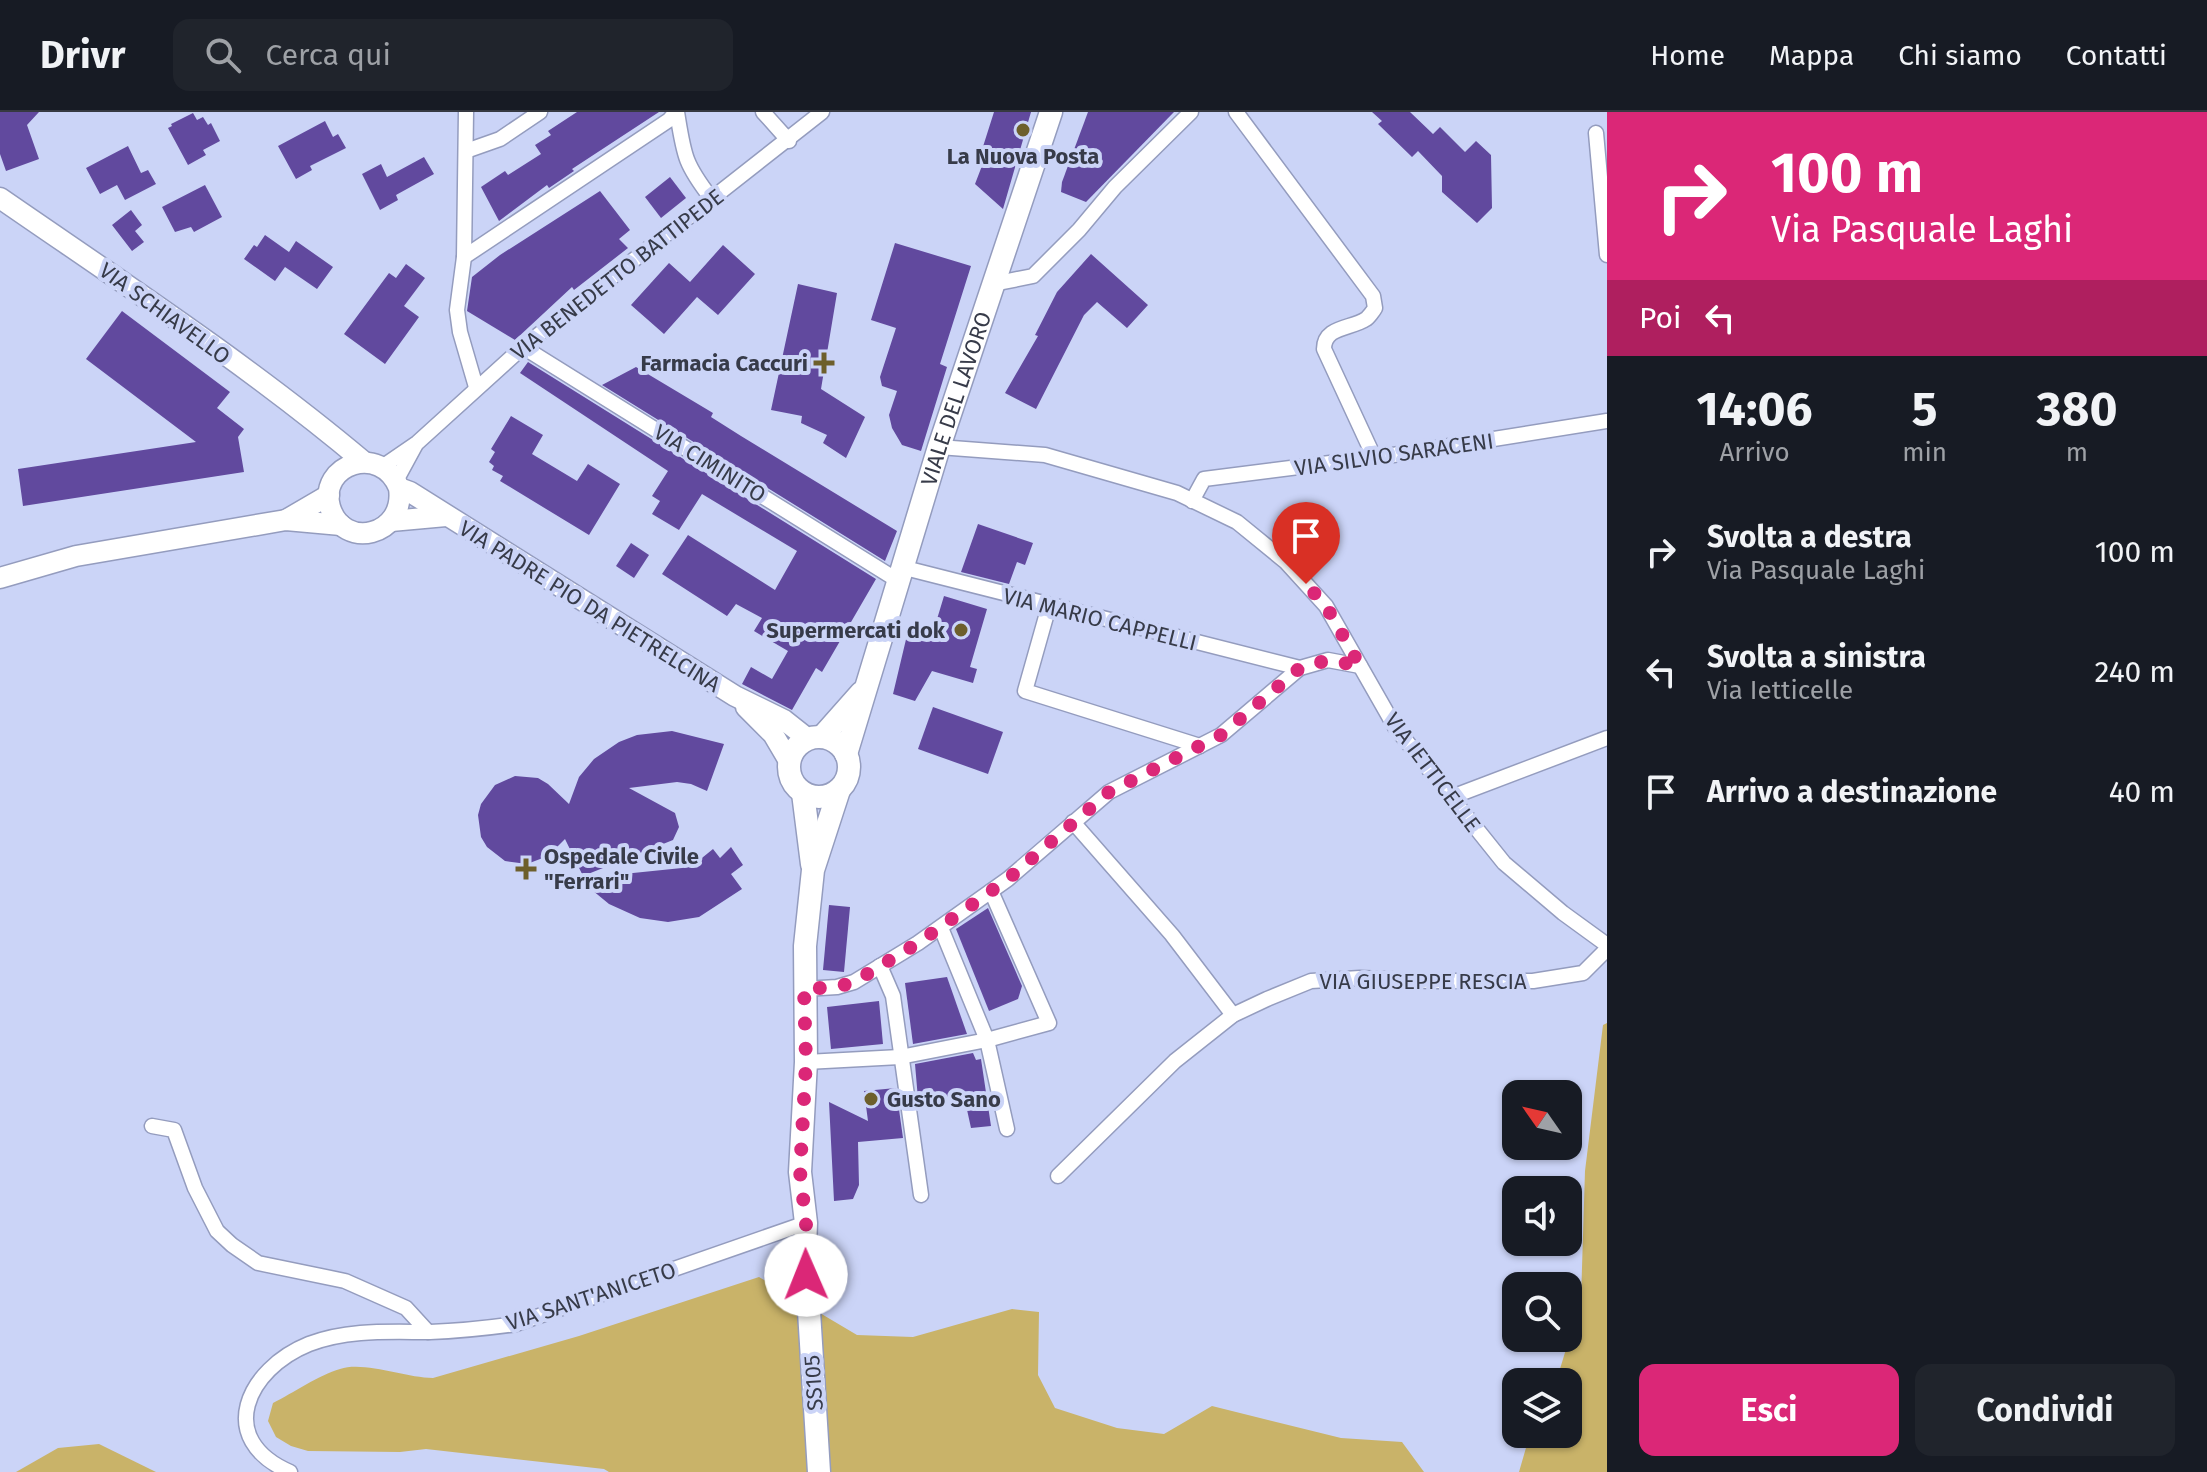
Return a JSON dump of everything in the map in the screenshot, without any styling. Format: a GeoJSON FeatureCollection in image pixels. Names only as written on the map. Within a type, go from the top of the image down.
{"type":"FeatureCollection","features":[{"type":"Feature","properties":{"kind":"main road","name":"VIALE DEL LAVORO"},"geometry":{"type":"LineString","coordinates":[[846,754],[939,447],[1051,112]]}},
{"type":"Feature","properties":{"kind":"main road","name":"VIALE DEL LAVORO"},"geometry":{"type":"LineString","coordinates":[[815,738],[867,686]]}},
{"type":"Feature","properties":{"kind":"main road"},"geometry":{"type":"LineString","coordinates":[[815,738],[840,746],[846,754],[849,773],[839,790],[822,798],[803,793],[791,780],[789,761],[799,744],[815,738]]}},
{"type":"Feature","properties":{"kind":"main road","name":"SS105"},"geometry":{"type":"LineString","coordinates":[[819,1472],[806,1223],[800,1172],[806,1062],[805,946],[813,870],[839,790]]}},
{"type":"Feature","properties":{"kind":"main road","name":"SS105"},"geometry":{"type":"LineString","coordinates":[[803,793],[813,870]]}},
{"type":"Feature","properties":{"kind":"street"},"geometry":{"type":"LineString","coordinates":[[466,112],[464,257],[457,310],[476,387]]}},
{"type":"Feature","properties":{"kind":"street"},"geometry":{"type":"LineString","coordinates":[[466,151],[500,139],[540,112]]}},
{"type":"Feature","properties":{"kind":"street"},"geometry":{"type":"LineString","coordinates":[[464,257],[669,120],[676,112]]}},
{"type":"Feature","properties":{"kind":"street"},"geometry":{"type":"LineString","coordinates":[[676,112],[685,159],[691,173],[711,198]]}},
{"type":"Feature","properties":{"kind":"street"},"geometry":{"type":"LineString","coordinates":[[763,112],[789,141]]}},
{"type":"Feature","properties":{"kind":"street","name":"VIA BENEDETTO BATTIPEDE"},"geometry":{"type":"LineString","coordinates":[[385,475],[476,387],[523,347],[711,198],[789,141],[822,112]]}},
{"type":"Feature","properties":{"kind":"street"},"geometry":{"type":"LineString","coordinates":[[993,284],[1033,276],[1079,230],[1115,187],[1191,112]]}},
{"type":"Feature","properties":{"kind":"street"},"geometry":{"type":"LineString","coordinates":[[1236,112],[1373,296],[1375,308],[1367,319],[1331,333],[1324,341],[1324,349],[1374,457]]}},
{"type":"Feature","properties":{"kind":"street"},"geometry":{"type":"LineString","coordinates":[[1596,133],[1607,255]]}},
{"type":"Feature","properties":{"kind":"street","name":"VIA SCHIAVELLO"},"geometry":{"type":"LineString","coordinates":[[0,198],[113,276],[385,475]]}},
{"type":"Feature","properties":{"kind":"street","name":"VIA CIMINITO"},"geometry":{"type":"LineString","coordinates":[[523,347],[899,574]]}},
{"type":"Feature","properties":{"kind":"street","name":"VIA SILVIO SARACENI"},"geometry":{"type":"LineString","coordinates":[[1192,501],[1204,479],[1527,436],[1607,421]]}},
{"type":"Feature","properties":{"kind":"street"},"geometry":{"type":"LineString","coordinates":[[327,432],[337,475]]}},
{"type":"Feature","properties":{"kind":"street","name":"VIA IETTICELLE"},"geometry":{"type":"LineString","coordinates":[[939,447],[1045,455],[1177,493],[1237,522],[1286,562],[1326,606],[1395,727],[1504,863],[1607,947]]}},
{"type":"Feature","properties":{"kind":"street"},"geometry":{"type":"LineString","coordinates":[[341,525],[330,506],[329,495],[337,475],[345,468],[385,475],[399,505],[391,521]]}},
{"type":"Feature","properties":{"kind":"street","name":"VIA PADRE PIO DA PIETRELCINA"},"geometry":{"type":"LineString","coordinates":[[385,475],[735,696],[815,738]]}},
{"type":"Feature","properties":{"kind":"street"},"geometry":{"type":"LineString","coordinates":[[286,520],[329,495]]}},
{"type":"Feature","properties":{"kind":"street"},"geometry":{"type":"LineString","coordinates":[[0,578],[76,556],[286,520],[341,525],[351,531],[373,533],[391,521],[446,516]]}},
{"type":"Feature","properties":{"kind":"street","name":"VIA MARIO CAPPELLI"},"geometry":{"type":"LineString","coordinates":[[899,574],[1049,606],[1300,668]]}},
{"type":"Feature","properties":{"kind":"street"},"geometry":{"type":"LineString","coordinates":[[1049,606],[1025,691],[1200,746]]}},
{"type":"Feature","properties":{"kind":"street"},"geometry":{"type":"LineString","coordinates":[[804,989],[837,987],[854,982],[941,928],[991,891],[1109,792],[1221,735],[1300,668],[1328,660],[1360,666]]}},
{"type":"Feature","properties":{"kind":"street","name":"VIA PADRE PIO DA PIETRELCINA"},"geometry":{"type":"LineString","coordinates":[[735,696],[773,734],[789,761]]}},
{"type":"Feature","properties":{"kind":"street"},"geometry":{"type":"LineString","coordinates":[[1449,798],[1607,738]]}},
{"type":"Feature","properties":{"kind":"street"},"geometry":{"type":"LineString","coordinates":[[1073,822],[1172,935],[1233,1015]]}},
{"type":"Feature","properties":{"kind":"street"},"geometry":{"type":"LineString","coordinates":[[806,1062],[900,1057],[987,1040],[1049,1023],[991,891]]}},
{"type":"Feature","properties":{"kind":"street"},"geometry":{"type":"LineString","coordinates":[[941,928],[987,1040],[1007,1129]]}},
{"type":"Feature","properties":{"kind":"street","name":"VIA GIUSEPPE RESCIA"},"geometry":{"type":"LineString","coordinates":[[1058,1176],[1175,1061],[1233,1015],[1311,981],[1360,978],[1533,981],[1583,973],[1607,947]]}},
{"type":"Feature","properties":{"kind":"street"},"geometry":{"type":"LineString","coordinates":[[880,966],[893,996],[921,1195]]}},
{"type":"Feature","properties":{"kind":"street"},"geometry":{"type":"LineString","coordinates":[[152,1126],[174,1130],[195,1188],[217,1231],[232,1245],[258,1263],[345,1281],[406,1308],[428,1332]]}},
{"type":"Feature","properties":{"kind":"street","name":"VIA SANT'ANICETO"},"geometry":{"type":"LineString","coordinates":[[290,1472],[276,1466],[256,1449],[247,1430],[246,1406],[260,1378],[278,1361],[309,1344],[351,1333],[477,1330],[516,1324],[806,1223]]}},
{"type":"Feature","properties":{"kind":"shaded area"},"geometry":{"type":"Polygon","coordinates":[[[1607,1023],[1607,1472],[1519,1472],[1526,1448],[1582,1448],[1582,1368],[1560,1368],[1565,1352],[1582,1352],[1585,1171],[1603,1025],[1607,1023]]]}},
{"type":"Feature","properties":{"kind":"shaded area"},"geometry":{"type":"Polygon","coordinates":[[[759,1277],[857,1335],[913,1337],[1012,1309],[1039,1312],[1038,1375],[1055,1408],[1117,1428],[1164,1434],[1212,1406],[1341,1438],[1402,1442],[1424,1472],[609,1472],[426,1449],[400,1452],[308,1451],[276,1437],[268,1421],[273,1403],[340,1369],[373,1368],[433,1378],[579,1336],[759,1277]]]}},
{"type":"Feature","properties":{"kind":"shaded area"},"geometry":{"type":"Polygon","coordinates":[[[99,1444],[156,1472],[16,1472],[58,1448],[99,1444]]]}},
{"type":"Feature","properties":{"kind":"building"},"geometry":{"type":"Polygon","coordinates":[[[0,112],[39,112],[27,125],[39,159],[6,171],[0,154],[0,112]]]}},
{"type":"Feature","properties":{"kind":"building"},"geometry":{"type":"Polygon","coordinates":[[[577,112],[659,112],[572,169],[574,171],[549,188],[547,185],[499,221],[481,187],[505,171],[508,175],[541,154],[535,145],[551,135],[548,131],[577,112]]]}},
{"type":"Feature","properties":{"kind":"building"},"geometry":{"type":"Polygon","coordinates":[[[994,112],[1031,112],[1003,209],[975,184],[985,158],[980,156],[994,112]]]}},
{"type":"Feature","properties":{"kind":"building"},"geometry":{"type":"Polygon","coordinates":[[[1088,112],[1174,112],[1086,202],[1061,192],[1088,112]]]}},
{"type":"Feature","properties":{"kind":"building"},"geometry":{"type":"Polygon","coordinates":[[[1372,112],[1410,112],[1433,134],[1440,127],[1465,152],[1476,141],[1491,155],[1492,208],[1477,223],[1442,192],[1442,176],[1418,151],[1412,157],[1378,124],[1382,121],[1372,112]]]}},
{"type":"Feature","properties":{"kind":"building"},"geometry":{"type":"Polygon","coordinates":[[[193,113],[197,120],[203,117],[208,125],[211,123],[220,141],[203,150],[206,155],[188,165],[168,128],[193,113]]]}},
{"type":"Feature","properties":{"kind":"building"},"geometry":{"type":"Polygon","coordinates":[[[325,121],[333,137],[338,134],[346,148],[310,166],[312,170],[296,179],[278,146],[325,121]]]}},
{"type":"Feature","properties":{"kind":"building"},"geometry":{"type":"Polygon","coordinates":[[[128,146],[141,173],[148,170],[156,184],[125,200],[117,185],[100,194],[86,168],[128,146]]]}},
{"type":"Feature","properties":{"kind":"building"},"geometry":{"type":"Polygon","coordinates":[[[424,157],[434,174],[396,195],[398,200],[380,210],[362,174],[381,164],[387,177],[424,157]]]}},
{"type":"Feature","properties":{"kind":"building"},"geometry":{"type":"Polygon","coordinates":[[[670,177],[686,198],[661,218],[645,197],[670,177]]]}},
{"type":"Feature","properties":{"kind":"building"},"geometry":{"type":"Polygon","coordinates":[[[205,185],[222,217],[194,232],[191,227],[175,232],[162,207],[205,185]]]}},
{"type":"Feature","properties":{"kind":"building"},"geometry":{"type":"Polygon","coordinates":[[[600,191],[630,230],[619,239],[628,248],[574,290],[572,287],[515,340],[467,311],[472,277],[500,255],[600,191]]]}},
{"type":"Feature","properties":{"kind":"building"},"geometry":{"type":"Polygon","coordinates":[[[131,210],[142,225],[135,231],[144,242],[132,251],[112,225],[131,210]]]}},
{"type":"Feature","properties":{"kind":"building"},"geometry":{"type":"Polygon","coordinates":[[[265,235],[289,252],[296,241],[333,267],[317,289],[285,267],[275,281],[244,259],[265,235]]]}},
{"type":"Feature","properties":{"kind":"building"},"geometry":{"type":"Polygon","coordinates":[[[895,243],[971,266],[940,364],[947,367],[921,451],[902,445],[892,428],[889,415],[897,391],[882,386],[880,377],[896,328],[871,320],[895,243]]]}},
{"type":"Feature","properties":{"kind":"building"},"geometry":{"type":"Polygon","coordinates":[[[723,245],[755,274],[718,315],[697,297],[664,334],[631,305],[669,263],[690,282],[723,245]]]}},
{"type":"Feature","properties":{"kind":"building"},"geometry":{"type":"Polygon","coordinates":[[[1091,254],[1148,305],[1127,328],[1097,302],[1084,315],[1036,409],[1005,393],[1038,336],[1035,335],[1057,292],[1091,254]]]}},
{"type":"Feature","properties":{"kind":"building"},"geometry":{"type":"Polygon","coordinates":[[[406,264],[425,278],[404,306],[419,317],[385,364],[344,334],[389,273],[396,278],[406,264]]]}},
{"type":"Feature","properties":{"kind":"building"},"geometry":{"type":"Polygon","coordinates":[[[798,284],[837,293],[821,389],[865,417],[846,458],[823,443],[827,435],[801,423],[802,416],[771,410],[798,284]]]}},
{"type":"Feature","properties":{"kind":"building"},"geometry":{"type":"Polygon","coordinates":[[[122,311],[230,392],[217,408],[244,429],[238,437],[244,472],[23,506],[18,469],[196,442],[86,359],[122,311]]]}},
{"type":"Feature","properties":{"kind":"building"},"geometry":{"type":"Polygon","coordinates":[[[528,362],[876,579],[822,672],[816,668],[792,710],[742,684],[751,667],[772,679],[788,651],[754,631],[762,618],[736,604],[727,616],[662,574],[688,535],[775,590],[797,551],[702,494],[679,530],[652,514],[660,501],[652,496],[668,471],[520,373],[528,362]]]}},
{"type":"Feature","properties":{"kind":"building"},"geometry":{"type":"Polygon","coordinates":[[[636,367],[713,413],[711,417],[741,436],[897,531],[885,561],[602,385],[636,367]]]}},
{"type":"Feature","properties":{"kind":"building"},"geometry":{"type":"Polygon","coordinates":[[[511,416],[543,435],[532,454],[577,481],[588,464],[620,484],[589,535],[500,481],[503,476],[492,470],[494,466],[489,462],[495,452],[491,449],[511,416]]]}},
{"type":"Feature","properties":{"kind":"building"},"geometry":{"type":"Polygon","coordinates":[[[978,524],[1033,543],[1025,565],[1017,562],[1009,584],[961,572],[978,524]]]}},
{"type":"Feature","properties":{"kind":"building"},"geometry":{"type":"Polygon","coordinates":[[[631,543],[649,555],[634,578],[616,566],[631,543]]]}},
{"type":"Feature","properties":{"kind":"building"},"geometry":{"type":"Polygon","coordinates":[[[944,596],[987,609],[970,667],[977,669],[973,683],[932,671],[915,701],[893,694],[908,631],[931,639],[944,596]]]}},
{"type":"Feature","properties":{"kind":"building"},"geometry":{"type":"Polygon","coordinates":[[[933,707],[1003,732],[988,774],[918,749],[933,707]]]}},
{"type":"Feature","properties":{"kind":"building"},"geometry":{"type":"Polygon","coordinates":[[[672,731],[724,744],[707,791],[677,782],[629,788],[675,813],[679,827],[673,840],[583,876],[565,839],[548,856],[527,864],[505,861],[487,847],[481,837],[478,815],[481,804],[495,785],[515,776],[538,778],[569,804],[579,777],[594,759],[619,742],[637,735],[672,731]]]}},
{"type":"Feature","properties":{"kind":"building"},"geometry":{"type":"Polygon","coordinates":[[[731,847],[743,865],[731,874],[742,889],[699,917],[668,922],[640,918],[609,904],[592,890],[584,878],[682,868],[697,862],[713,849],[720,858],[731,847]]]}},
{"type":"Feature","properties":{"kind":"building"},"geometry":{"type":"Polygon","coordinates":[[[829,905],[850,907],[844,972],[823,970],[829,905]]]}},
{"type":"Feature","properties":{"kind":"building"},"geometry":{"type":"Polygon","coordinates":[[[988,908],[1022,986],[1018,999],[989,1011],[956,929],[988,908]]]}},
{"type":"Feature","properties":{"kind":"building"},"geometry":{"type":"Polygon","coordinates":[[[947,977],[967,1034],[913,1044],[905,983],[947,977]]]}},
{"type":"Feature","properties":{"kind":"building"},"geometry":{"type":"Polygon","coordinates":[[[879,1001],[883,1044],[831,1049],[827,1007],[879,1001]]]}},
{"type":"Feature","properties":{"kind":"building"},"geometry":{"type":"Polygon","coordinates":[[[973,1053],[976,1060],[981,1059],[991,1126],[971,1128],[964,1096],[918,1099],[915,1064],[973,1053]]]}},
{"type":"Feature","properties":{"kind":"building"},"geometry":{"type":"Polygon","coordinates":[[[896,1088],[903,1138],[858,1142],[859,1185],[853,1199],[834,1201],[829,1102],[868,1121],[864,1091],[896,1088]]]}},
{"type":"Feature","properties":{"kind":"place","name":"La Nuova Posta"},"geometry":{"type":"Point","coordinates":[1023,130]}},
{"type":"Feature","properties":{"kind":"place","name":"Farmacia Caccuri"},"geometry":{"type":"Point","coordinates":[824,363]}},
{"type":"Feature","properties":{"kind":"place","name":"Supermercati dok"},"geometry":{"type":"Point","coordinates":[961,630]}},
{"type":"Feature","properties":{"kind":"place","name":"Ospedale Civile \"Ferrari\""},"geometry":{"type":"Point","coordinates":[526,869]}},
{"type":"Feature","properties":{"kind":"place","name":"Gusto Sano"},"geometry":{"type":"Point","coordinates":[871,1099]}},
{"type":"Feature","properties":{"kind":"route"},"geometry":{"type":"LineString","coordinates":[[806,1275],[806,1223],[800,1172],[806,1062],[804,989],[837,987],[854,982],[918,943],[1008,879],[1109,792],[1221,735],[1300,668],[1328,660],[1360,666],[1326,606],[1306,584]]}}]}
